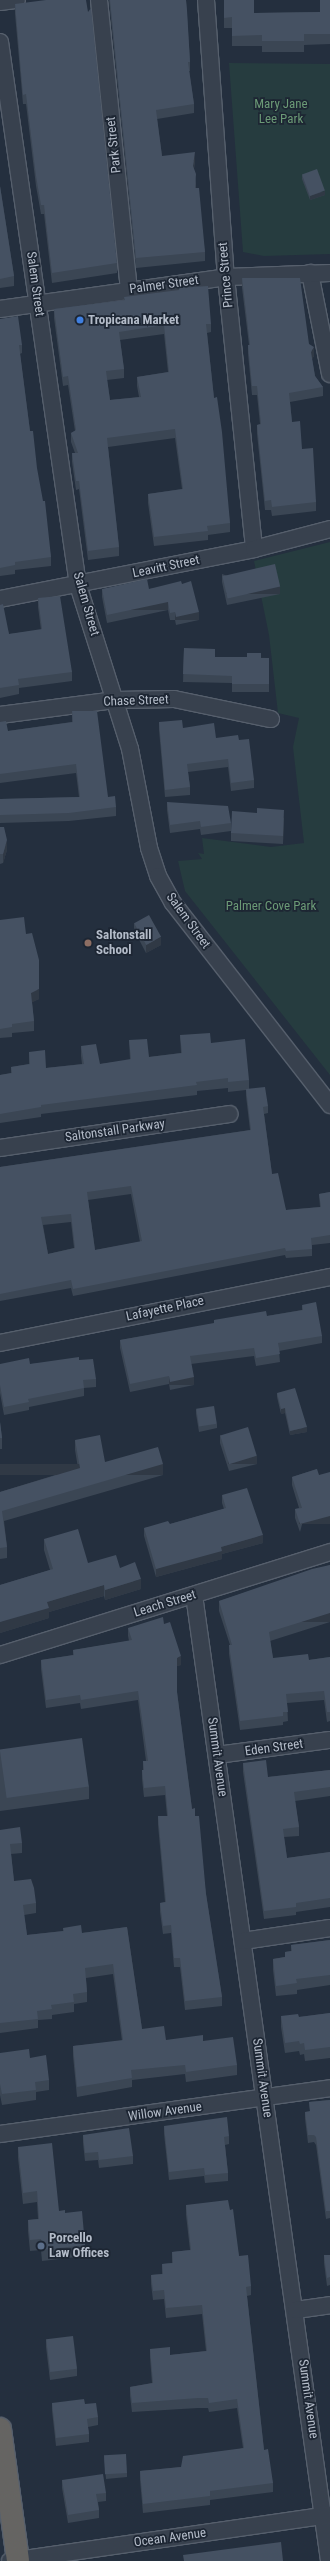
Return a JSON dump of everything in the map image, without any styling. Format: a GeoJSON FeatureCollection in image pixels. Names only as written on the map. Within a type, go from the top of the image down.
{"type":"FeatureCollection","features":[{"type":"Feature","properties":{"kind":"highway"},"geometry":{"type":"LineString","coordinates":[[0,2429],[16,2561]]}},
{"type":"Feature","properties":{"kind":"street"},"geometry":{"type":"LineString","coordinates":[[0,2],[17,0]]}},
{"type":"Feature","properties":{"kind":"street","name":"Park Street"},"geometry":{"type":"LineString","coordinates":[[99,0],[129,290]]}},
{"type":"Feature","properties":{"kind":"street","name":"Prince Street"},"geometry":{"type":"LineString","coordinates":[[206,0],[226,277],[254,549]]}},
{"type":"Feature","properties":{"kind":"street","name":"Salem Street"},"geometry":{"type":"LineString","coordinates":[[0,42],[78,585],[116,700],[130,749],[149,848],[158,876],[173,903],[330,1105]]}},
{"type":"Feature","properties":{"kind":"street"},"geometry":{"type":"LineString","coordinates":[[310,273],[330,374]]}},
{"type":"Feature","properties":{"kind":"street","name":"Palmer Street"},"geometry":{"type":"LineString","coordinates":[[0,309],[226,277],[330,273]]}},
{"type":"Feature","properties":{"kind":"street","name":"Leavitt Street"},"geometry":{"type":"LineString","coordinates":[[0,599],[78,585],[254,549],[330,529]]}},
{"type":"Feature","properties":{"kind":"street","name":"Chase Street"},"geometry":{"type":"LineString","coordinates":[[0,715],[116,700],[174,699],[271,719]]}},
{"type":"Feature","properties":{"kind":"street","name":"Saltonstall Parkway"},"geometry":{"type":"LineString","coordinates":[[0,1148],[229,1114]]}},
{"type":"Feature","properties":{"kind":"street","name":"Lafayette Place"},"geometry":{"type":"LineString","coordinates":[[0,1343],[330,1277]]}},
{"type":"Feature","properties":{"kind":"street","name":"Leach Street"},"geometry":{"type":"LineString","coordinates":[[0,1655],[330,1552]]}},
{"type":"Feature","properties":{"kind":"street","name":"Summit Avenue"},"geometry":{"type":"LineString","coordinates":[[194,1595],[326,2515],[329,2561]]}},
{"type":"Feature","properties":{"kind":"street","name":"Eden Street"},"geometry":{"type":"LineString","coordinates":[[217,1756],[330,1740]]}},
{"type":"Feature","properties":{"kind":"street"},"geometry":{"type":"LineString","coordinates":[[243,1941],[330,1928]]}},
{"type":"Feature","properties":{"kind":"street","name":"Willow Avenue"},"geometry":{"type":"LineString","coordinates":[[0,2134],[330,2088]]}},
{"type":"Feature","properties":{"kind":"street"},"geometry":{"type":"LineString","coordinates":[[296,2310],[330,2305]]}},
{"type":"Feature","properties":{"kind":"street","name":"Ocean Avenue"},"geometry":{"type":"LineString","coordinates":[[16,2561],[326,2515]]}},
{"type":"Feature","properties":{"kind":"green space","name":"Mary Jane Lee Park"},"geometry":{"type":"Polygon","coordinates":[[[229,63],[330,64],[330,254],[264,256],[243,252],[229,63]]]}},
{"type":"Feature","properties":{"kind":"green space","name":"Palmer Cove Park"},"geometry":{"type":"Polygon","coordinates":[[[330,542],[330,1075],[185,891],[178,861],[202,859],[198,853],[204,854],[202,838],[271,847],[304,843],[293,747],[299,718],[278,713],[269,635],[254,561],[330,542]]]}},
{"type":"Feature","properties":{"kind":"building"},"geometry":{"type":"Polygon","coordinates":[[[46,0],[86,0],[88,12],[91,8],[117,263],[52,273],[44,205],[41,205],[36,176],[26,94],[23,95],[15,4],[46,0]]]}},
{"type":"Feature","properties":{"kind":"building"},"geometry":{"type":"Polygon","coordinates":[[[110,0],[186,0],[190,62],[188,62],[194,104],[156,110],[162,156],[195,152],[193,166],[196,174],[195,188],[199,188],[205,252],[136,258],[110,0]]]}},
{"type":"Feature","properties":{"kind":"building"},"geometry":{"type":"Polygon","coordinates":[[[224,0],[254,0],[254,13],[320,12],[320,0],[330,0],[330,34],[304,34],[304,41],[262,41],[262,35],[232,36],[232,17],[224,18],[224,0]]]}},
{"type":"Feature","properties":{"kind":"building"},"geometry":{"type":"Polygon","coordinates":[[[317,169],[325,191],[310,196],[302,174],[317,169]]]}},
{"type":"Feature","properties":{"kind":"building"},"geometry":{"type":"Polygon","coordinates":[[[0,186],[14,276],[0,279],[0,186]]]}},
{"type":"Feature","properties":{"kind":"building"},"geometry":{"type":"Polygon","coordinates":[[[242,278],[300,278],[309,344],[314,347],[311,352],[315,376],[323,387],[289,393],[292,422],[300,421],[302,449],[313,448],[316,502],[272,507],[271,500],[265,501],[257,425],[261,424],[257,386],[252,386],[248,345],[250,345],[242,278]]]}},
{"type":"Feature","properties":{"kind":"building"},"geometry":{"type":"Polygon","coordinates":[[[208,286],[211,324],[206,324],[214,398],[217,397],[222,432],[230,523],[207,526],[208,531],[154,537],[148,494],[183,489],[175,429],[107,438],[119,547],[88,551],[79,481],[76,481],[72,453],[78,453],[71,433],[76,430],[68,376],[63,377],[54,309],[125,300],[124,297],[179,290],[179,288],[208,286]],[[164,325],[119,332],[124,369],[106,371],[110,400],[141,397],[137,377],[169,372],[164,325]]]}},
{"type":"Feature","properties":{"kind":"building"},"geometry":{"type":"Polygon","coordinates":[[[18,316],[22,345],[19,345],[30,431],[33,431],[37,468],[43,501],[45,501],[51,557],[15,562],[15,565],[0,568],[0,319],[18,316]]]}},
{"type":"Feature","properties":{"kind":"building"},"geometry":{"type":"Polygon","coordinates":[[[275,564],[280,586],[228,599],[222,576],[275,564]]]}},
{"type":"Feature","properties":{"kind":"building"},"geometry":{"type":"Polygon","coordinates":[[[147,579],[149,589],[181,581],[182,584],[191,581],[199,612],[176,617],[175,612],[170,613],[168,602],[107,615],[102,589],[147,579]]]}},
{"type":"Feature","properties":{"kind":"building"},"geometry":{"type":"Polygon","coordinates":[[[60,596],[72,672],[18,679],[19,685],[0,688],[0,605],[3,604],[9,634],[42,629],[38,598],[60,596]]]}},
{"type":"Feature","properties":{"kind":"building"},"geometry":{"type":"Polygon","coordinates":[[[184,648],[215,649],[215,657],[247,657],[247,653],[261,653],[261,658],[269,658],[269,684],[232,684],[232,676],[183,674],[184,648]]]}},
{"type":"Feature","properties":{"kind":"building"},"geometry":{"type":"Polygon","coordinates":[[[72,711],[97,711],[108,797],[115,796],[116,807],[69,813],[0,815],[0,799],[80,797],[76,764],[0,774],[0,722],[6,721],[8,731],[73,722],[72,711]]]}},
{"type":"Feature","properties":{"kind":"building"},"geometry":{"type":"Polygon","coordinates":[[[182,720],[183,728],[214,723],[216,738],[238,735],[239,740],[249,739],[254,780],[231,783],[228,759],[187,764],[190,787],[165,790],[159,722],[182,720]]]}},
{"type":"Feature","properties":{"kind":"building"},"geometry":{"type":"Polygon","coordinates":[[[167,802],[228,806],[231,823],[201,827],[200,821],[170,825],[167,802]]]}},
{"type":"Feature","properties":{"kind":"building"},"geometry":{"type":"Polygon","coordinates":[[[257,808],[284,810],[283,836],[231,833],[232,811],[257,813],[257,808]]]}},
{"type":"Feature","properties":{"kind":"building"},"geometry":{"type":"Polygon","coordinates":[[[0,827],[4,827],[7,840],[3,854],[0,854],[0,827]]]}},
{"type":"Feature","properties":{"kind":"building"},"geometry":{"type":"Polygon","coordinates":[[[149,915],[161,937],[146,945],[134,923],[149,915]]]}},
{"type":"Feature","properties":{"kind":"building"},"geometry":{"type":"Polygon","coordinates":[[[24,917],[26,934],[32,933],[39,960],[39,989],[31,993],[34,1021],[12,1024],[12,1027],[0,1029],[0,920],[24,917]]]}},
{"type":"Feature","properties":{"kind":"building"},"geometry":{"type":"Polygon","coordinates":[[[210,1033],[211,1043],[245,1039],[249,1080],[228,1082],[228,1078],[196,1082],[197,1085],[41,1105],[41,1107],[0,1114],[0,1075],[12,1073],[11,1067],[30,1064],[29,1052],[45,1050],[46,1068],[84,1064],[81,1046],[96,1044],[100,1064],[131,1059],[129,1040],[147,1039],[149,1057],[182,1053],[180,1035],[210,1033]]]}},
{"type":"Feature","properties":{"kind":"building"},"geometry":{"type":"Polygon","coordinates":[[[265,1087],[268,1106],[263,1107],[272,1174],[278,1173],[286,1210],[321,1207],[319,1194],[330,1192],[330,1235],[311,1238],[312,1249],[286,1251],[285,1248],[73,1289],[71,1280],[0,1294],[0,1167],[251,1130],[246,1089],[265,1087]],[[131,1186],[87,1192],[95,1250],[142,1241],[131,1186]],[[71,1214],[41,1217],[48,1254],[75,1248],[71,1214]]]}},
{"type":"Feature","properties":{"kind":"building"},"geometry":{"type":"Polygon","coordinates":[[[316,1302],[322,1336],[278,1343],[280,1354],[256,1358],[254,1348],[190,1356],[194,1377],[170,1382],[169,1376],[130,1384],[120,1340],[214,1323],[214,1320],[266,1311],[267,1316],[303,1310],[302,1305],[316,1302]]]}},
{"type":"Feature","properties":{"kind":"building"},"geometry":{"type":"Polygon","coordinates":[[[79,1357],[79,1360],[93,1359],[96,1379],[83,1380],[84,1388],[28,1399],[29,1402],[4,1407],[0,1385],[0,1364],[29,1358],[30,1364],[79,1357]]]}},
{"type":"Feature","properties":{"kind":"building"},"geometry":{"type":"Polygon","coordinates":[[[295,1388],[307,1427],[290,1431],[285,1408],[281,1409],[277,1393],[295,1388]]]}},
{"type":"Feature","properties":{"kind":"building"},"geometry":{"type":"Polygon","coordinates":[[[214,1406],[217,1424],[199,1427],[196,1409],[214,1406]]]}},
{"type":"Feature","properties":{"kind":"building"},"geometry":{"type":"Polygon","coordinates":[[[0,1422],[2,1438],[0,1438],[0,1422]]]}},
{"type":"Feature","properties":{"kind":"building"},"geometry":{"type":"Polygon","coordinates":[[[248,1427],[257,1456],[229,1464],[220,1435],[248,1427]]]}},
{"type":"Feature","properties":{"kind":"building"},"geometry":{"type":"Polygon","coordinates":[[[100,1435],[105,1462],[158,1447],[163,1464],[2,1511],[7,1547],[0,1548],[0,1492],[80,1468],[75,1440],[100,1435]]]}},
{"type":"Feature","properties":{"kind":"building"},"geometry":{"type":"Polygon","coordinates":[[[317,1469],[319,1475],[330,1472],[330,1516],[300,1524],[295,1509],[302,1508],[292,1477],[317,1469]]]}},
{"type":"Feature","properties":{"kind":"building"},"geometry":{"type":"Polygon","coordinates":[[[247,1488],[263,1535],[221,1547],[222,1551],[156,1569],[144,1528],[168,1521],[170,1524],[226,1508],[222,1495],[247,1488]]]}},
{"type":"Feature","properties":{"kind":"building"},"geometry":{"type":"Polygon","coordinates":[[[78,1529],[88,1563],[116,1555],[120,1568],[135,1562],[141,1579],[105,1590],[104,1585],[47,1602],[49,1608],[0,1622],[0,1585],[53,1569],[44,1539],[78,1529]]]}},
{"type":"Feature","properties":{"kind":"building"},"geometry":{"type":"Polygon","coordinates":[[[330,1565],[330,1613],[269,1632],[273,1658],[308,1654],[309,1660],[330,1657],[330,1712],[327,1712],[324,1691],[286,1694],[288,1712],[283,1712],[283,1716],[240,1721],[229,1645],[232,1645],[219,1601],[312,1569],[330,1565]]]}},
{"type":"Feature","properties":{"kind":"building"},"geometry":{"type":"Polygon","coordinates":[[[163,1617],[164,1624],[170,1622],[181,1656],[177,1658],[177,1692],[192,1809],[195,1808],[195,1816],[199,1816],[206,1894],[222,1997],[185,2001],[180,1958],[174,1958],[171,1925],[163,1926],[160,1903],[166,1902],[158,1816],[168,1816],[165,1786],[144,1788],[142,1770],[144,1770],[143,1761],[148,1761],[138,1691],[81,1700],[80,1695],[46,1700],[41,1660],[74,1655],[73,1650],[132,1640],[128,1628],[163,1617]]]}},
{"type":"Feature","properties":{"kind":"building"},"geometry":{"type":"Polygon","coordinates":[[[82,1738],[89,1787],[7,1798],[0,1750],[82,1738]]]}},
{"type":"Feature","properties":{"kind":"building"},"geometry":{"type":"Polygon","coordinates":[[[266,1760],[268,1777],[330,1770],[330,1787],[294,1792],[299,1827],[283,1829],[287,1858],[330,1852],[330,1898],[296,1903],[296,1907],[264,1911],[243,1763],[266,1760]]]}},
{"type":"Feature","properties":{"kind":"building"},"geometry":{"type":"Polygon","coordinates":[[[20,1827],[22,1843],[10,1844],[14,1881],[31,1879],[34,1888],[36,1903],[23,1905],[27,1935],[64,1931],[63,1928],[81,1925],[82,1933],[127,1927],[142,2029],[164,2026],[166,2040],[203,2035],[203,2041],[233,2037],[237,2065],[186,2072],[185,2065],[131,2070],[132,2078],[77,2087],[73,2046],[123,2040],[113,1964],[85,1968],[87,1992],[73,1994],[74,2002],[51,2005],[52,2009],[37,2011],[38,2019],[0,2023],[0,1830],[20,1827]]]}},
{"type":"Feature","properties":{"kind":"building"},"geometry":{"type":"Polygon","coordinates":[[[330,1940],[330,1975],[296,1979],[297,1983],[276,1986],[273,1959],[285,1957],[285,1952],[292,1951],[291,1945],[330,1940]]]}},
{"type":"Feature","properties":{"kind":"building"},"geometry":{"type":"Polygon","coordinates":[[[330,2013],[330,2047],[305,2050],[304,2043],[300,2044],[299,2041],[285,2043],[281,2016],[298,2014],[299,2017],[330,2013]]]}},
{"type":"Feature","properties":{"kind":"building"},"geometry":{"type":"Polygon","coordinates":[[[29,2049],[30,2058],[46,2055],[49,2080],[35,2082],[36,2090],[2,2094],[0,2084],[0,2053],[29,2049]]]}},
{"type":"Feature","properties":{"kind":"building"},"geometry":{"type":"Polygon","coordinates":[[[330,2100],[330,2211],[326,2211],[316,2137],[314,2135],[308,2135],[305,2112],[310,2111],[309,2102],[330,2100]]]}},
{"type":"Feature","properties":{"kind":"building"},"geometry":{"type":"Polygon","coordinates":[[[227,2117],[229,2136],[224,2137],[228,2173],[205,2175],[204,2168],[169,2172],[164,2126],[227,2117]]]}},
{"type":"Feature","properties":{"kind":"building"},"geometry":{"type":"Polygon","coordinates":[[[129,2128],[133,2156],[99,2160],[98,2152],[85,2153],[83,2135],[129,2128]]]}},
{"type":"Feature","properties":{"kind":"building"},"geometry":{"type":"Polygon","coordinates":[[[52,2143],[59,2211],[65,2210],[65,2213],[82,2211],[85,2245],[42,2250],[41,2239],[30,2240],[28,2220],[39,2219],[37,2191],[23,2193],[18,2147],[52,2143]]]}},
{"type":"Feature","properties":{"kind":"building"},"geometry":{"type":"Polygon","coordinates":[[[228,2200],[230,2210],[233,2209],[239,2256],[248,2255],[251,2286],[246,2287],[264,2450],[268,2449],[273,2483],[210,2491],[210,2496],[143,2504],[140,2471],[181,2467],[183,2456],[244,2448],[237,2399],[209,2403],[208,2398],[198,2398],[132,2403],[130,2387],[153,2383],[150,2349],[170,2347],[170,2355],[207,2351],[202,2305],[166,2308],[164,2290],[153,2291],[151,2275],[163,2274],[162,2264],[173,2263],[172,2252],[191,2250],[186,2205],[228,2200]]]}},
{"type":"Feature","properties":{"kind":"building"},"geometry":{"type":"Polygon","coordinates":[[[324,2255],[330,2255],[330,2277],[327,2278],[324,2255]]]}},
{"type":"Feature","properties":{"kind":"building"},"geometry":{"type":"Polygon","coordinates":[[[73,2336],[77,2369],[50,2372],[46,2339],[73,2336]]]}},
{"type":"Feature","properties":{"kind":"building"},"geometry":{"type":"Polygon","coordinates":[[[84,2399],[85,2404],[96,2403],[98,2417],[87,2419],[89,2434],[56,2438],[52,2403],[84,2399]]]}},
{"type":"Feature","properties":{"kind":"building"},"geometry":{"type":"Polygon","coordinates":[[[126,2454],[127,2473],[105,2474],[104,2455],[126,2454]]]}},
{"type":"Feature","properties":{"kind":"building"},"geometry":{"type":"Polygon","coordinates":[[[103,2474],[106,2493],[96,2494],[99,2510],[68,2515],[62,2480],[103,2474]]]}},
{"type":"Feature","properties":{"kind":"building"},"geometry":{"type":"Polygon","coordinates":[[[281,2542],[283,2561],[184,2561],[183,2555],[281,2542]]]}},
{"type":"Feature","properties":{"kind":"place","name":"Tropicana Market"},"geometry":{"type":"Point","coordinates":[80,320]}},
{"type":"Feature","properties":{"kind":"place","name":"Saltonstall School"},"geometry":{"type":"Point","coordinates":[88,943]}},
{"type":"Feature","properties":{"kind":"place","name":"Porcello Law Offices"},"geometry":{"type":"Point","coordinates":[41,2246]}}]}
